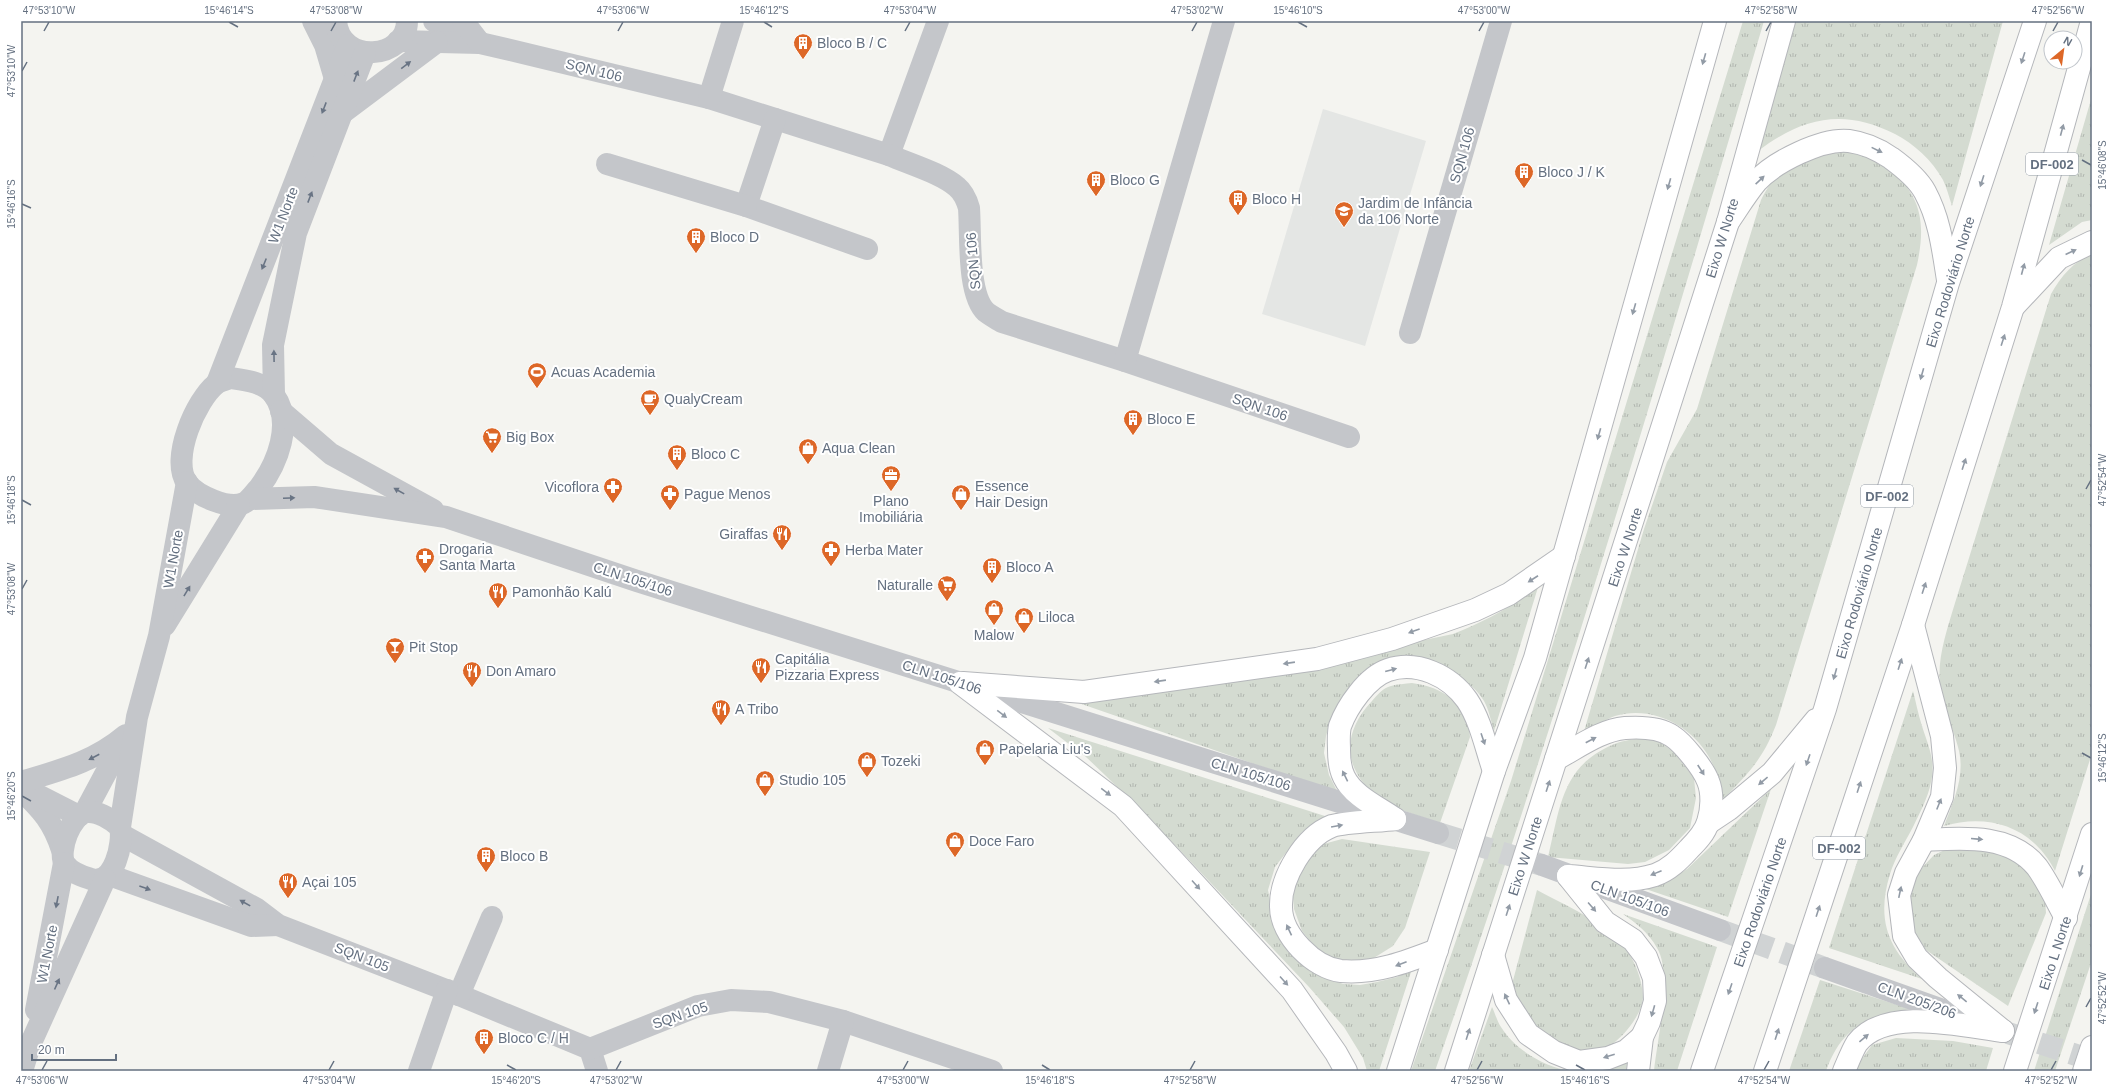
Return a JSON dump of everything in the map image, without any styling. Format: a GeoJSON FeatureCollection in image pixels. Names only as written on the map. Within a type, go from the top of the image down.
{"type":"FeatureCollection","features":[{"type":"Feature","properties":{"kind":"main road"},"geometry":{"type":"LineString","coordinates":[[1398,1071],[1494,771],[1535,658],[1715,21]]}},
{"type":"Feature","properties":{"kind":"main road","name":"Eixo W Norte"},"geometry":{"type":"LineString","coordinates":[[1456,1071],[1728,222],[1784,21]]}},
{"type":"Feature","properties":{"kind":"main road","name":"Eixo Rodoviário Norte"},"geometry":{"type":"LineString","coordinates":[[1702,1071],[1825,710],[1948,283],[2035,21]]}},
{"type":"Feature","properties":{"kind":"main road","name":"DF-002"},"geometry":{"type":"LineString","coordinates":[[1765,1071],[1913,625],[2013,307],[2092,21]]}},
{"type":"Feature","properties":{"kind":"main road"},"geometry":{"type":"LineString","coordinates":[[1728,222],[1756,182],[1774,167],[1793,156],[1828,142],[1848,141],[1866,145],[1883,153],[1900,165],[1924,190],[1938,219],[1948,283]]}},
{"type":"Feature","properties":{"kind":"main road"},"geometry":{"type":"LineString","coordinates":[[2013,307],[2059,258],[2092,242]]}},
{"type":"Feature","properties":{"kind":"main road"},"geometry":{"type":"LineString","coordinates":[[961,683],[1084,692],[1317,659],[1392,640],[1475,610],[1509,594],[1564,556]]}},
{"type":"Feature","properties":{"kind":"main road"},"geometry":{"type":"LineString","coordinates":[[1913,625],[1942,736],[1945,768],[1942,797],[1924,840],[1906,873],[1898,895],[1904,936],[1917,958],[1938,978],[2005,1032]]}},
{"type":"Feature","properties":{"kind":"main road"},"geometry":{"type":"LineString","coordinates":[[1395,819],[1354,791],[1344,777],[1340,764],[1338,739],[1340,728],[1353,700],[1374,678],[1387,670],[1407,667],[1422,668],[1453,686],[1467,700],[1475,715],[1494,771]]}},
{"type":"Feature","properties":{"kind":"main road"},"geometry":{"type":"LineString","coordinates":[[961,683],[1123,806],[1292,990],[1336,1053],[1346,1071]]}},
{"type":"Feature","properties":{"kind":"main road"},"geometry":{"type":"LineString","coordinates":[[1708,823],[1729,809],[1772,773],[1825,710]]}},
{"type":"Feature","properties":{"kind":"main road"},"geometry":{"type":"LineString","coordinates":[[1556,759],[1609,731],[1624,728],[1658,730],[1672,736],[1684,747],[1708,781],[1712,804],[1708,823],[1698,839],[1676,863],[1657,874],[1636,879],[1615,880],[1568,876]]}},
{"type":"Feature","properties":{"kind":"main road"},"geometry":{"type":"LineString","coordinates":[[1395,819],[1333,826],[1312,840],[1297,857],[1289,873],[1281,908],[1287,927],[1296,945],[1321,965],[1340,971],[1370,970],[1394,966],[1437,950]]}},
{"type":"Feature","properties":{"kind":"main road","name":"Eixo L Norte"},"geometry":{"type":"LineString","coordinates":[[2015,1071],[2066,918],[2092,834]]}},
{"type":"Feature","properties":{"kind":"main road"},"geometry":{"type":"LineString","coordinates":[[1924,840],[1961,838],[1996,841],[2019,851],[2036,867],[2066,918]]}},
{"type":"Feature","properties":{"kind":"main road"},"geometry":{"type":"LineString","coordinates":[[1568,876],[1605,922],[1633,940],[1646,957],[1654,978],[1656,1001],[1649,1022],[1642,1036],[1638,1071]]}},
{"type":"Feature","properties":{"kind":"main road"},"geometry":{"type":"LineString","coordinates":[[1494,955],[1506,1000],[1528,1034],[1554,1052],[1579,1062],[1608,1058],[1626,1051],[1642,1036]]}},
{"type":"Feature","properties":{"kind":"main road"},"geometry":{"type":"LineString","coordinates":[[1844,1071],[1857,1043],[1876,1028],[1890,1023],[1921,1022],[2005,1032]]}},
{"type":"Feature","properties":{"kind":"main road"},"geometry":{"type":"LineString","coordinates":[[2084,1071],[2092,1046]]}},
{"type":"Feature","properties":{"kind":"street"},"geometry":{"type":"LineString","coordinates":[[313,21],[325,45],[335,79]]}},
{"type":"Feature","properties":{"kind":"street"},"geometry":{"type":"LineString","coordinates":[[342,34],[383,51],[398,41],[406,25],[406,21]]}},
{"type":"Feature","properties":{"kind":"street"},"geometry":{"type":"LineString","coordinates":[[463,21],[480,43]]}},
{"type":"Feature","properties":{"kind":"street"},"geometry":{"type":"LineString","coordinates":[[709,98],[733,21]]}},
{"type":"Feature","properties":{"kind":"street"},"geometry":{"type":"LineString","coordinates":[[889,155],[938,21]]}},
{"type":"Feature","properties":{"kind":"street"},"geometry":{"type":"LineString","coordinates":[[1125,360],[1224,21]]}},
{"type":"Feature","properties":{"kind":"street","name":"SQN 106"},"geometry":{"type":"LineString","coordinates":[[1410,333],[1497,22]]}},
{"type":"Feature","properties":{"kind":"street"},"geometry":{"type":"LineString","coordinates":[[341,114],[436,31]]}},
{"type":"Feature","properties":{"kind":"street","name":"SQN 106"},"geometry":{"type":"LineString","coordinates":[[398,41],[436,31],[709,98],[889,155],[946,180],[958,187],[965,197],[970,208],[973,287],[978,300],[986,312],[1002,322],[1125,360],[1349,437]]}},
{"type":"Feature","properties":{"kind":"street","name":"W1 Norte"},"geometry":{"type":"LineString","coordinates":[[216,383],[335,79],[342,34]]}},
{"type":"Feature","properties":{"kind":"street","name":"W1 Norte"},"geometry":{"type":"LineString","coordinates":[[277,403],[273,344],[296,233],[341,114],[342,34]]}},
{"type":"Feature","properties":{"kind":"street"},"geometry":{"type":"LineString","coordinates":[[746,206],[775,119]]}},
{"type":"Feature","properties":{"kind":"street"},"geometry":{"type":"LineString","coordinates":[[607,164],[746,206],[867,249]]}},
{"type":"Feature","properties":{"kind":"street"},"geometry":{"type":"LineString","coordinates":[[230,378],[257,383],[277,403],[283,431],[281,448],[274,465],[244,502],[232,506],[212,500],[187,482],[182,468],[182,454],[185,436],[203,400],[216,383],[230,378]]}},
{"type":"Feature","properties":{"kind":"street","name":"CLN 105/106"},"geometry":{"type":"LineString","coordinates":[[277,403],[331,454],[446,517]]}},
{"type":"Feature","properties":{"kind":"street","name":"W1 Norte"},"geometry":{"type":"LineString","coordinates":[[82,814],[131,726],[159,636],[187,482]]}},
{"type":"Feature","properties":{"kind":"street","name":"CLN 105/106"},"geometry":{"type":"LineString","coordinates":[[244,502],[314,497],[446,517],[637,581],[1438,833]]}},
{"type":"Feature","properties":{"kind":"street","name":"W1 Norte"},"geometry":{"type":"LineString","coordinates":[[159,636],[244,502]]}},
{"type":"Feature","properties":{"kind":"street"},"geometry":{"type":"LineString","coordinates":[[21,782],[80,764],[113,746],[131,726]]}},
{"type":"Feature","properties":{"kind":"street","name":"W1 Norte"},"geometry":{"type":"LineString","coordinates":[[121,831],[131,726]]}},
{"type":"Feature","properties":{"kind":"street"},"geometry":{"type":"LineString","coordinates":[[21,786],[82,814],[103,816],[121,831],[118,855],[107,877],[94,881],[72,871],[63,857],[49,819],[21,790]]}},
{"type":"Feature","properties":{"kind":"street"},"geometry":{"type":"LineString","coordinates":[[63,857],[66,836],[82,814]]}},
{"type":"Feature","properties":{"kind":"street","name":"SQN 105"},"geometry":{"type":"LineString","coordinates":[[121,831],[257,909],[278,925],[453,992],[590,1049],[698,1006],[731,1000],[769,1002],[844,1021],[992,1071]]}},
{"type":"Feature","properties":{"kind":"street","name":"W1 Norte"},"geometry":{"type":"LineString","coordinates":[[22,1071],[30,1045],[63,857]]}},
{"type":"Feature","properties":{"kind":"street","name":"CLN 105/106"},"geometry":{"type":"LineString","coordinates":[[1542,865],[1568,876],[1720,930]]}},
{"type":"Feature","properties":{"kind":"street","name":"W1 Norte"},"geometry":{"type":"LineString","coordinates":[[30,1045],[107,877]]}},
{"type":"Feature","properties":{"kind":"street","name":"SQN 105"},"geometry":{"type":"LineString","coordinates":[[107,877],[252,926],[278,925]]}},
{"type":"Feature","properties":{"kind":"street"},"geometry":{"type":"LineString","coordinates":[[419,1071],[453,992],[492,917]]}},
{"type":"Feature","properties":{"kind":"street","name":"CLN 205/206"},"geometry":{"type":"LineString","coordinates":[[1825,968],[2005,1032]]}},
{"type":"Feature","properties":{"kind":"street"},"geometry":{"type":"LineString","coordinates":[[828,1071],[844,1021]]}},
{"type":"Feature","properties":{"kind":"street"},"geometry":{"type":"LineString","coordinates":[[590,1049],[597,1071]]}},
{"type":"Feature","properties":{"kind":"shaded area","name":"Jardim de Infância da 106 Norte"},"geometry":{"type":"Polygon","coordinates":[[[1323,109],[1426,141],[1365,346],[1262,314],[1323,109]]]}},
{"type":"Feature","properties":{"kind":"green space"},"geometry":{"type":"Polygon","coordinates":[[[1743,21],[1764,21],[1686,285],[1565,680],[1480,941],[1435,1071],[1411,1071],[1511,781],[1743,21]]]}},
{"type":"Feature","properties":{"kind":"green space"},"geometry":{"type":"Polygon","coordinates":[[[1795,21],[2003,21],[1952,206],[1943,180],[1928,159],[1902,138],[1876,126],[1858,121],[1841,119],[1824,120],[1791,130],[1758,151],[1795,21]]]}},
{"type":"Feature","properties":{"kind":"green space"},"geometry":{"type":"Polygon","coordinates":[[[2092,96],[2092,220],[2082,222],[2049,245],[2092,96]]]}},
{"type":"Feature","properties":{"kind":"green space"},"geometry":{"type":"Polygon","coordinates":[[[1840,150],[1861,152],[1875,157],[1908,188],[1914,199],[1921,223],[1920,250],[1917,265],[1776,725],[1771,737],[1754,766],[1722,801],[1716,773],[1709,757],[1692,736],[1669,720],[1642,713],[1629,713],[1611,718],[1582,738],[1644,529],[1667,462],[1697,409],[1761,200],[1768,187],[1784,170],[1814,157],[1840,150]]]}},
{"type":"Feature","properties":{"kind":"green space"},"geometry":{"type":"Polygon","coordinates":[[[2092,254],[2092,753],[2055,871],[2046,856],[2035,844],[2022,834],[2008,827],[1977,821],[1961,822],[1944,826],[1958,787],[1961,768],[1958,747],[1941,694],[1939,675],[1941,654],[1949,623],[2051,294],[2068,270],[2085,257],[2092,254]]]}},
{"type":"Feature","properties":{"kind":"green space"},"geometry":{"type":"Polygon","coordinates":[[[1539,584],[1494,731],[1489,712],[1484,701],[1471,685],[1445,671],[1417,661],[1341,699],[1331,718],[1326,736],[1324,753],[1329,775],[1338,793],[1070,700],[1119,696],[1215,683],[1453,634],[1498,613],[1519,600],[1539,584]]]}},
{"type":"Feature","properties":{"kind":"green space"},"geometry":{"type":"Polygon","coordinates":[[[1412,683],[1434,688],[1452,699],[1465,715],[1468,725],[1470,737],[1440,823],[1400,809],[1380,799],[1372,793],[1357,774],[1350,753],[1350,742],[1357,721],[1376,696],[1388,687],[1412,683]]]}},
{"type":"Feature","properties":{"kind":"green space"},"geometry":{"type":"Polygon","coordinates":[[[1913,691],[1931,753],[1933,767],[1930,788],[1924,805],[1892,868],[1886,890],[1884,906],[1885,920],[1893,945],[1910,968],[1922,979],[1829,948],[1913,691]]]}},
{"type":"Feature","properties":{"kind":"green space"},"geometry":{"type":"Polygon","coordinates":[[[1048,728],[1328,817],[1302,832],[1275,867],[1268,890],[1274,920],[1320,975],[1343,984],[1360,985],[1377,982],[1397,977],[1412,969],[1379,1071],[1367,1071],[1363,1058],[1344,1027],[1309,987],[1173,843],[1086,757],[1048,728]]]}},
{"type":"Feature","properties":{"kind":"green space"},"geometry":{"type":"Polygon","coordinates":[[[1639,738],[1657,740],[1674,752],[1694,778],[1696,798],[1690,828],[1669,850],[1645,862],[1628,864],[1548,857],[1565,791],[1582,765],[1595,754],[1615,744],[1639,738]]]}},
{"type":"Feature","properties":{"kind":"green space"},"geometry":{"type":"Polygon","coordinates":[[[1771,789],[1728,917],[1631,884],[1661,881],[1687,869],[1771,789]]]}},
{"type":"Feature","properties":{"kind":"green space"},"geometry":{"type":"Polygon","coordinates":[[[1342,839],[1430,852],[1405,928],[1393,946],[1369,961],[1339,960],[1326,955],[1313,945],[1302,931],[1294,909],[1293,897],[1296,881],[1316,846],[1342,839]]]}},
{"type":"Feature","properties":{"kind":"green space"},"geometry":{"type":"Polygon","coordinates":[[[1994,845],[2029,871],[2045,899],[2046,913],[2008,1006],[1926,950],[1912,929],[1907,904],[1916,874],[1934,855],[1951,847],[1994,845]]]}},
{"type":"Feature","properties":{"kind":"green space"},"geometry":{"type":"Polygon","coordinates":[[[1537,890],[1596,922],[1616,938],[1629,953],[1638,972],[1642,985],[1643,998],[1637,1015],[1632,1024],[1617,1041],[1600,1052],[1592,1054],[1576,1050],[1566,1046],[1538,1028],[1526,1015],[1511,988],[1537,890]]]}},
{"type":"Feature","properties":{"kind":"green space"},"geometry":{"type":"Polygon","coordinates":[[[2092,891],[2092,960],[2055,1071],[2034,1071],[2092,891]]]}},
{"type":"Feature","properties":{"kind":"green space"},"geometry":{"type":"Polygon","coordinates":[[[1623,914],[1717,947],[1677,1071],[1654,1071],[1663,1008],[1664,974],[1662,959],[1657,948],[1646,933],[1623,914]]]}},
{"type":"Feature","properties":{"kind":"green space"},"geometry":{"type":"Polygon","coordinates":[[[1820,980],[1910,1009],[1881,1016],[1858,1026],[1848,1034],[1840,1044],[1832,1056],[1826,1071],[1789,1071],[1820,980]]]}},
{"type":"Feature","properties":{"kind":"green space"},"geometry":{"type":"Polygon","coordinates":[[[1492,1007],[1501,1027],[1522,1050],[1551,1066],[1571,1071],[1469,1071],[1492,1007]]]}},
{"type":"Feature","properties":{"kind":"green space"},"geometry":{"type":"Polygon","coordinates":[[[1896,1038],[1953,1041],[1993,1048],[1986,1071],[1853,1071],[1872,1045],[1896,1038]]]}},
{"type":"Feature","properties":{"kind":"green space"},"geometry":{"type":"Polygon","coordinates":[[[1628,1055],[1626,1071],[1587,1071],[1628,1055]]]}},
{"type":"Feature","properties":{"kind":"tunnel"},"geometry":{"type":"LineString","coordinates":[[1438,833],[1542,865]]}},
{"type":"Feature","properties":{"kind":"tunnel"},"geometry":{"type":"LineString","coordinates":[[1720,930],[1825,968]]}},
{"type":"Feature","properties":{"kind":"tunnel"},"geometry":{"type":"LineString","coordinates":[[2008,1033],[2092,1060]]}},
{"type":"Feature","properties":{"kind":"place","name":"Bloco B / C"},"geometry":{"type":"Point","coordinates":[803,60]}},
{"type":"Feature","properties":{"kind":"place","name":"Bloco J / K"},"geometry":{"type":"Point","coordinates":[1524,189]}},
{"type":"Feature","properties":{"kind":"place","name":"Bloco G"},"geometry":{"type":"Point","coordinates":[1096,197]}},
{"type":"Feature","properties":{"kind":"place","name":"Bloco H"},"geometry":{"type":"Point","coordinates":[1238,216]}},
{"type":"Feature","properties":{"kind":"place","name":"Jardim de Infância da 106 Norte"},"geometry":{"type":"Point","coordinates":[1344,228]}},
{"type":"Feature","properties":{"kind":"place","name":"Bloco D"},"geometry":{"type":"Point","coordinates":[696,254]}},
{"type":"Feature","properties":{"kind":"place","name":"Acuas Academia"},"geometry":{"type":"Point","coordinates":[537,389]}},
{"type":"Feature","properties":{"kind":"place","name":"QualyCream"},"geometry":{"type":"Point","coordinates":[650,416]}},
{"type":"Feature","properties":{"kind":"place","name":"Bloco E"},"geometry":{"type":"Point","coordinates":[1133,436]}},
{"type":"Feature","properties":{"kind":"place","name":"Big Box"},"geometry":{"type":"Point","coordinates":[492,454]}},
{"type":"Feature","properties":{"kind":"place","name":"Aqua Clean"},"geometry":{"type":"Point","coordinates":[808,465]}},
{"type":"Feature","properties":{"kind":"place","name":"Bloco C"},"geometry":{"type":"Point","coordinates":[677,471]}},
{"type":"Feature","properties":{"kind":"place","name":"Plano Imobiliária"},"geometry":{"type":"Point","coordinates":[891,492]}},
{"type":"Feature","properties":{"kind":"place","name":"Vicoflora"},"geometry":{"type":"Point","coordinates":[613,504]}},
{"type":"Feature","properties":{"kind":"place","name":"Pague Menos"},"geometry":{"type":"Point","coordinates":[670,511]}},
{"type":"Feature","properties":{"kind":"place","name":"Essence Hair Design"},"geometry":{"type":"Point","coordinates":[961,511]}},
{"type":"Feature","properties":{"kind":"place","name":"Giraffas"},"geometry":{"type":"Point","coordinates":[782,551]}},
{"type":"Feature","properties":{"kind":"place","name":"Herba Mater"},"geometry":{"type":"Point","coordinates":[831,567]}},
{"type":"Feature","properties":{"kind":"place","name":"Drogaria Santa Marta"},"geometry":{"type":"Point","coordinates":[425,574]}},
{"type":"Feature","properties":{"kind":"place","name":"Bloco A"},"geometry":{"type":"Point","coordinates":[992,584]}},
{"type":"Feature","properties":{"kind":"place","name":"Naturalle"},"geometry":{"type":"Point","coordinates":[947,602]}},
{"type":"Feature","properties":{"kind":"place","name":"Pamonhão Kalú"},"geometry":{"type":"Point","coordinates":[498,609]}},
{"type":"Feature","properties":{"kind":"place","name":"Malow"},"geometry":{"type":"Point","coordinates":[994,626]}},
{"type":"Feature","properties":{"kind":"place","name":"Liloca"},"geometry":{"type":"Point","coordinates":[1024,634]}},
{"type":"Feature","properties":{"kind":"place","name":"Pit Stop"},"geometry":{"type":"Point","coordinates":[395,664]}},
{"type":"Feature","properties":{"kind":"place","name":"Capitália Pizzaria Express"},"geometry":{"type":"Point","coordinates":[761,684]}},
{"type":"Feature","properties":{"kind":"place","name":"Don Amaro"},"geometry":{"type":"Point","coordinates":[472,688]}},
{"type":"Feature","properties":{"kind":"place","name":"A Tribo"},"geometry":{"type":"Point","coordinates":[721,726]}},
{"type":"Feature","properties":{"kind":"place","name":"Papelaria Liu's"},"geometry":{"type":"Point","coordinates":[985,766]}},
{"type":"Feature","properties":{"kind":"place","name":"Tozeki"},"geometry":{"type":"Point","coordinates":[867,778]}},
{"type":"Feature","properties":{"kind":"place","name":"Studio 105"},"geometry":{"type":"Point","coordinates":[765,797]}},
{"type":"Feature","properties":{"kind":"place","name":"Doce Faro"},"geometry":{"type":"Point","coordinates":[955,858]}},
{"type":"Feature","properties":{"kind":"place","name":"Bloco B"},"geometry":{"type":"Point","coordinates":[486,873]}},
{"type":"Feature","properties":{"kind":"place","name":"Açai 105"},"geometry":{"type":"Point","coordinates":[288,899]}},
{"type":"Feature","properties":{"kind":"place","name":"Bloco C / H"},"geometry":{"type":"Point","coordinates":[484,1055]}}]}
